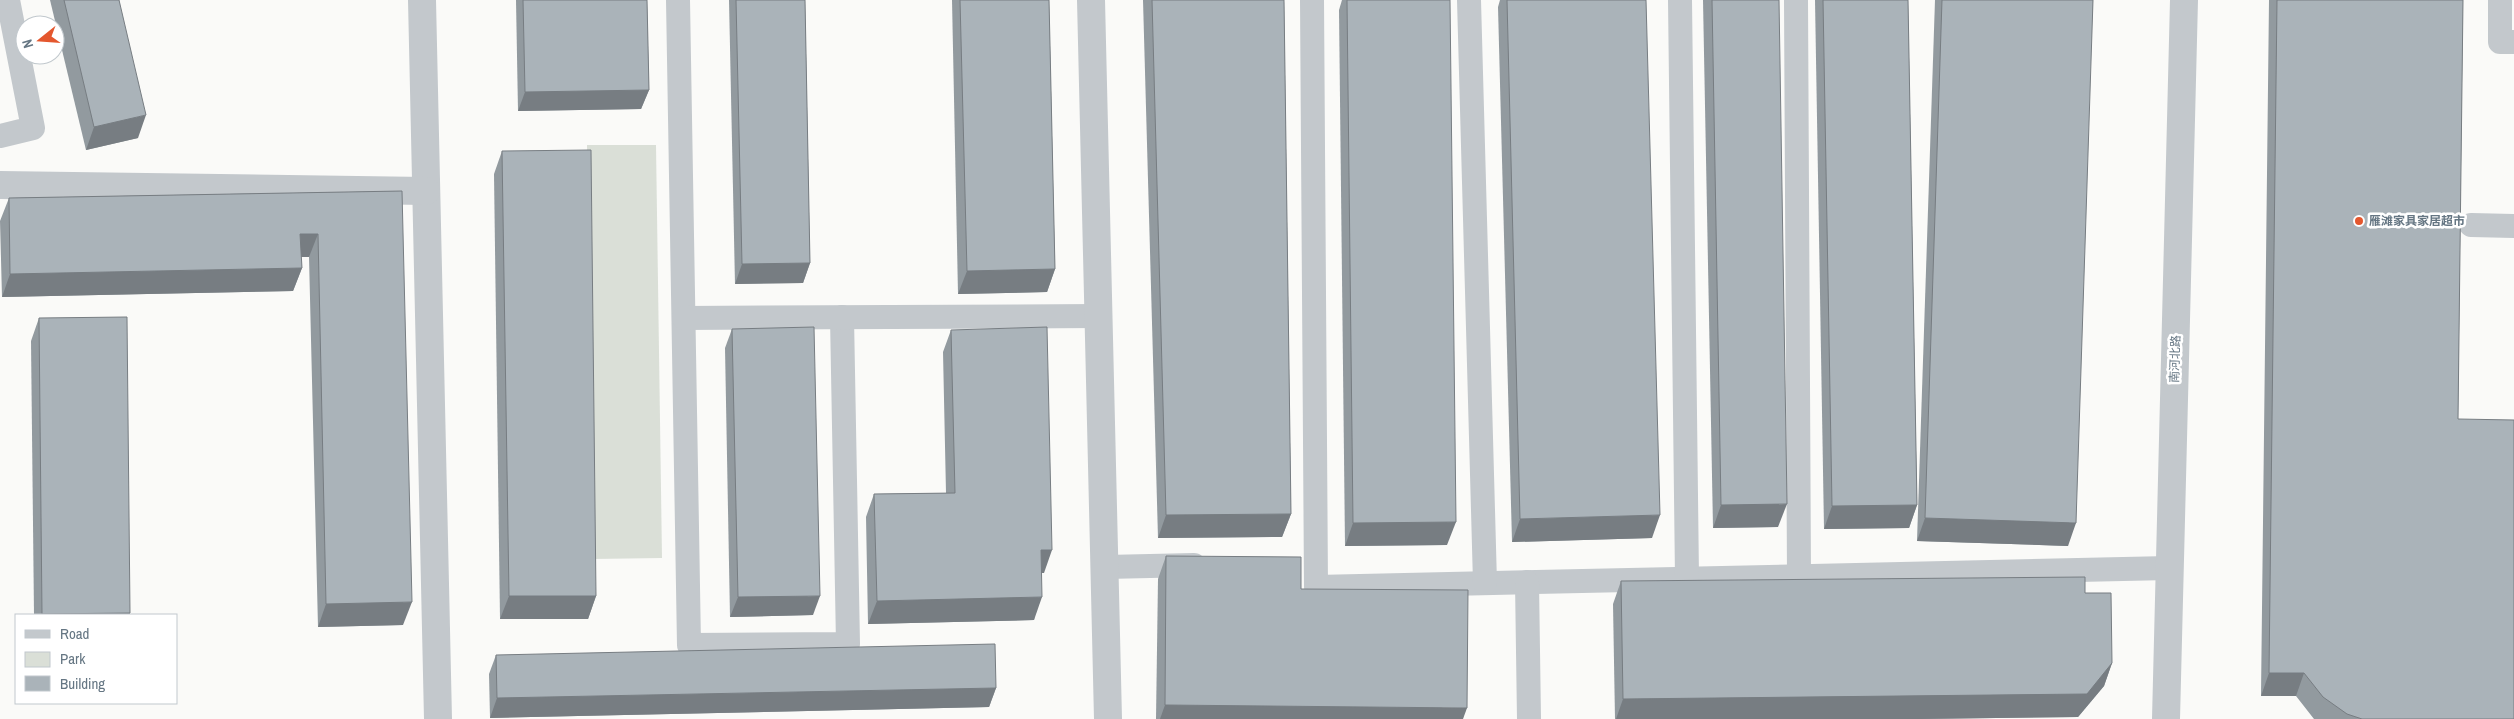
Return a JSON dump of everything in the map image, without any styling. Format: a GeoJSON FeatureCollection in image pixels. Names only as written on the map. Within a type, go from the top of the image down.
{"type":"FeatureCollection","features":[{"type":"Feature","properties":{"kind":"street"},"geometry":{"type":"LineString","coordinates":[[422,0],[438,719]]}},
{"type":"Feature","properties":{"kind":"street"},"geometry":{"type":"LineString","coordinates":[[1091,0],[1106,567],[1108,719]]}},
{"type":"Feature","properties":{"kind":"street","name":"南河北路"},"geometry":{"type":"LineString","coordinates":[[2166,719],[2184,0]]}},
{"type":"Feature","properties":{"kind":"street"},"geometry":{"type":"LineString","coordinates":[[0,185],[426,191]]}},
{"type":"Feature","properties":{"kind":"lane"},"geometry":{"type":"LineString","coordinates":[[0,136],[33,128],[8,0]]}},
{"type":"Feature","properties":{"kind":"lane"},"geometry":{"type":"LineString","coordinates":[[678,0],[690,645],[848,644],[842,317]]}},
{"type":"Feature","properties":{"kind":"lane"},"geometry":{"type":"LineString","coordinates":[[1312,0],[1306,563],[1316,587],[2169,568]]}},
{"type":"Feature","properties":{"kind":"lane"},"geometry":{"type":"LineString","coordinates":[[1469,0],[1485,583]]}},
{"type":"Feature","properties":{"kind":"lane"},"geometry":{"type":"LineString","coordinates":[[1680,0],[1687,578]]}},
{"type":"Feature","properties":{"kind":"lane"},"geometry":{"type":"LineString","coordinates":[[1796,0],[1799,576]]}},
{"type":"Feature","properties":{"kind":"lane"},"geometry":{"type":"LineString","coordinates":[[2500,0],[2500,42],[2514,42]]}},
{"type":"Feature","properties":{"kind":"lane"},"geometry":{"type":"LineString","coordinates":[[2471,226],[2514,226]]}},
{"type":"Feature","properties":{"kind":"lane"},"geometry":{"type":"LineString","coordinates":[[684,318],[1100,316]]}},
{"type":"Feature","properties":{"kind":"lane"},"geometry":{"type":"LineString","coordinates":[[1106,567],[1220,565]]}},
{"type":"Feature","properties":{"kind":"lane"},"geometry":{"type":"LineString","coordinates":[[1527,582],[1529,719]]}},
{"type":"Feature","properties":{"kind":"green space"},"geometry":{"type":"Polygon","coordinates":[[[587,145],[656,145],[662,558],[593,559],[587,145]]]}},
{"type":"Feature","properties":{"kind":"building"},"geometry":{"type":"Polygon","coordinates":[[[64,0],[119,0],[146,115],[94,127],[64,0]]]}},
{"type":"Feature","properties":{"kind":"building"},"geometry":{"type":"Polygon","coordinates":[[[523,0],[647,0],[649,90],[525,92],[523,0]]]}},
{"type":"Feature","properties":{"kind":"building"},"geometry":{"type":"Polygon","coordinates":[[[736,0],[805,0],[810,263],[742,264],[736,0]]]}},
{"type":"Feature","properties":{"kind":"building"},"geometry":{"type":"Polygon","coordinates":[[[960,0],[1049,0],[1055,269],[967,271],[960,0]]]}},
{"type":"Feature","properties":{"kind":"building"},"geometry":{"type":"Polygon","coordinates":[[[1152,0],[1284,0],[1291,514],[1166,515],[1152,0]]]}},
{"type":"Feature","properties":{"kind":"building"},"geometry":{"type":"Polygon","coordinates":[[[1347,0],[1450,0],[1456,522],[1353,523],[1347,0]]]}},
{"type":"Feature","properties":{"kind":"building"},"geometry":{"type":"Polygon","coordinates":[[[1507,0],[1646,0],[1660,515],[1520,519],[1507,0]]]}},
{"type":"Feature","properties":{"kind":"building"},"geometry":{"type":"Polygon","coordinates":[[[1712,0],[1779,0],[1787,504],[1721,505],[1712,0]]]}},
{"type":"Feature","properties":{"kind":"building"},"geometry":{"type":"Polygon","coordinates":[[[1823,0],[1908,0],[1917,505],[1832,506],[1823,0]]]}},
{"type":"Feature","properties":{"kind":"building"},"geometry":{"type":"Polygon","coordinates":[[[1942,0],[2093,0],[2076,523],[1925,518],[1942,0]]]}},
{"type":"Feature","properties":{"kind":"building","name":"雁滩家具家居超市"},"geometry":{"type":"Polygon","coordinates":[[[2277,0],[2463,0],[2458,419],[2514,420],[2514,719],[2362,719],[2347,714],[2323,697],[2304,673],[2269,673],[2277,0]]]}},
{"type":"Feature","properties":{"kind":"building"},"geometry":{"type":"Polygon","coordinates":[[[591,150],[596,596],[509,596],[502,151],[591,150]]]}},
{"type":"Feature","properties":{"kind":"building"},"geometry":{"type":"Polygon","coordinates":[[[402,191],[412,602],[326,604],[318,234],[300,234],[302,268],[10,274],[9,198],[402,191]]]}},
{"type":"Feature","properties":{"kind":"building"},"geometry":{"type":"Polygon","coordinates":[[[127,317],[130,613],[42,614],[39,318],[127,317]]]}},
{"type":"Feature","properties":{"kind":"building"},"geometry":{"type":"Polygon","coordinates":[[[814,327],[820,596],[738,597],[732,329],[814,327]]]}},
{"type":"Feature","properties":{"kind":"building"},"geometry":{"type":"Polygon","coordinates":[[[1047,327],[1052,550],[1041,550],[1042,597],[877,601],[874,494],[955,493],[951,330],[1047,327]]]}},
{"type":"Feature","properties":{"kind":"building"},"geometry":{"type":"Polygon","coordinates":[[[1166,556],[1301,557],[1301,589],[1468,590],[1467,708],[1165,705],[1166,556]]]}},
{"type":"Feature","properties":{"kind":"building"},"geometry":{"type":"Polygon","coordinates":[[[2085,577],[2085,593],[2111,593],[2112,663],[2087,694],[1623,699],[1621,581],[2085,577]]]}},
{"type":"Feature","properties":{"kind":"building"},"geometry":{"type":"Polygon","coordinates":[[[995,644],[996,688],[497,698],[496,655],[995,644]]]}},
{"type":"Feature","properties":{"kind":"place","name":"雁滩家具家居超市"},"geometry":{"type":"Point","coordinates":[2359,221]}}]}
